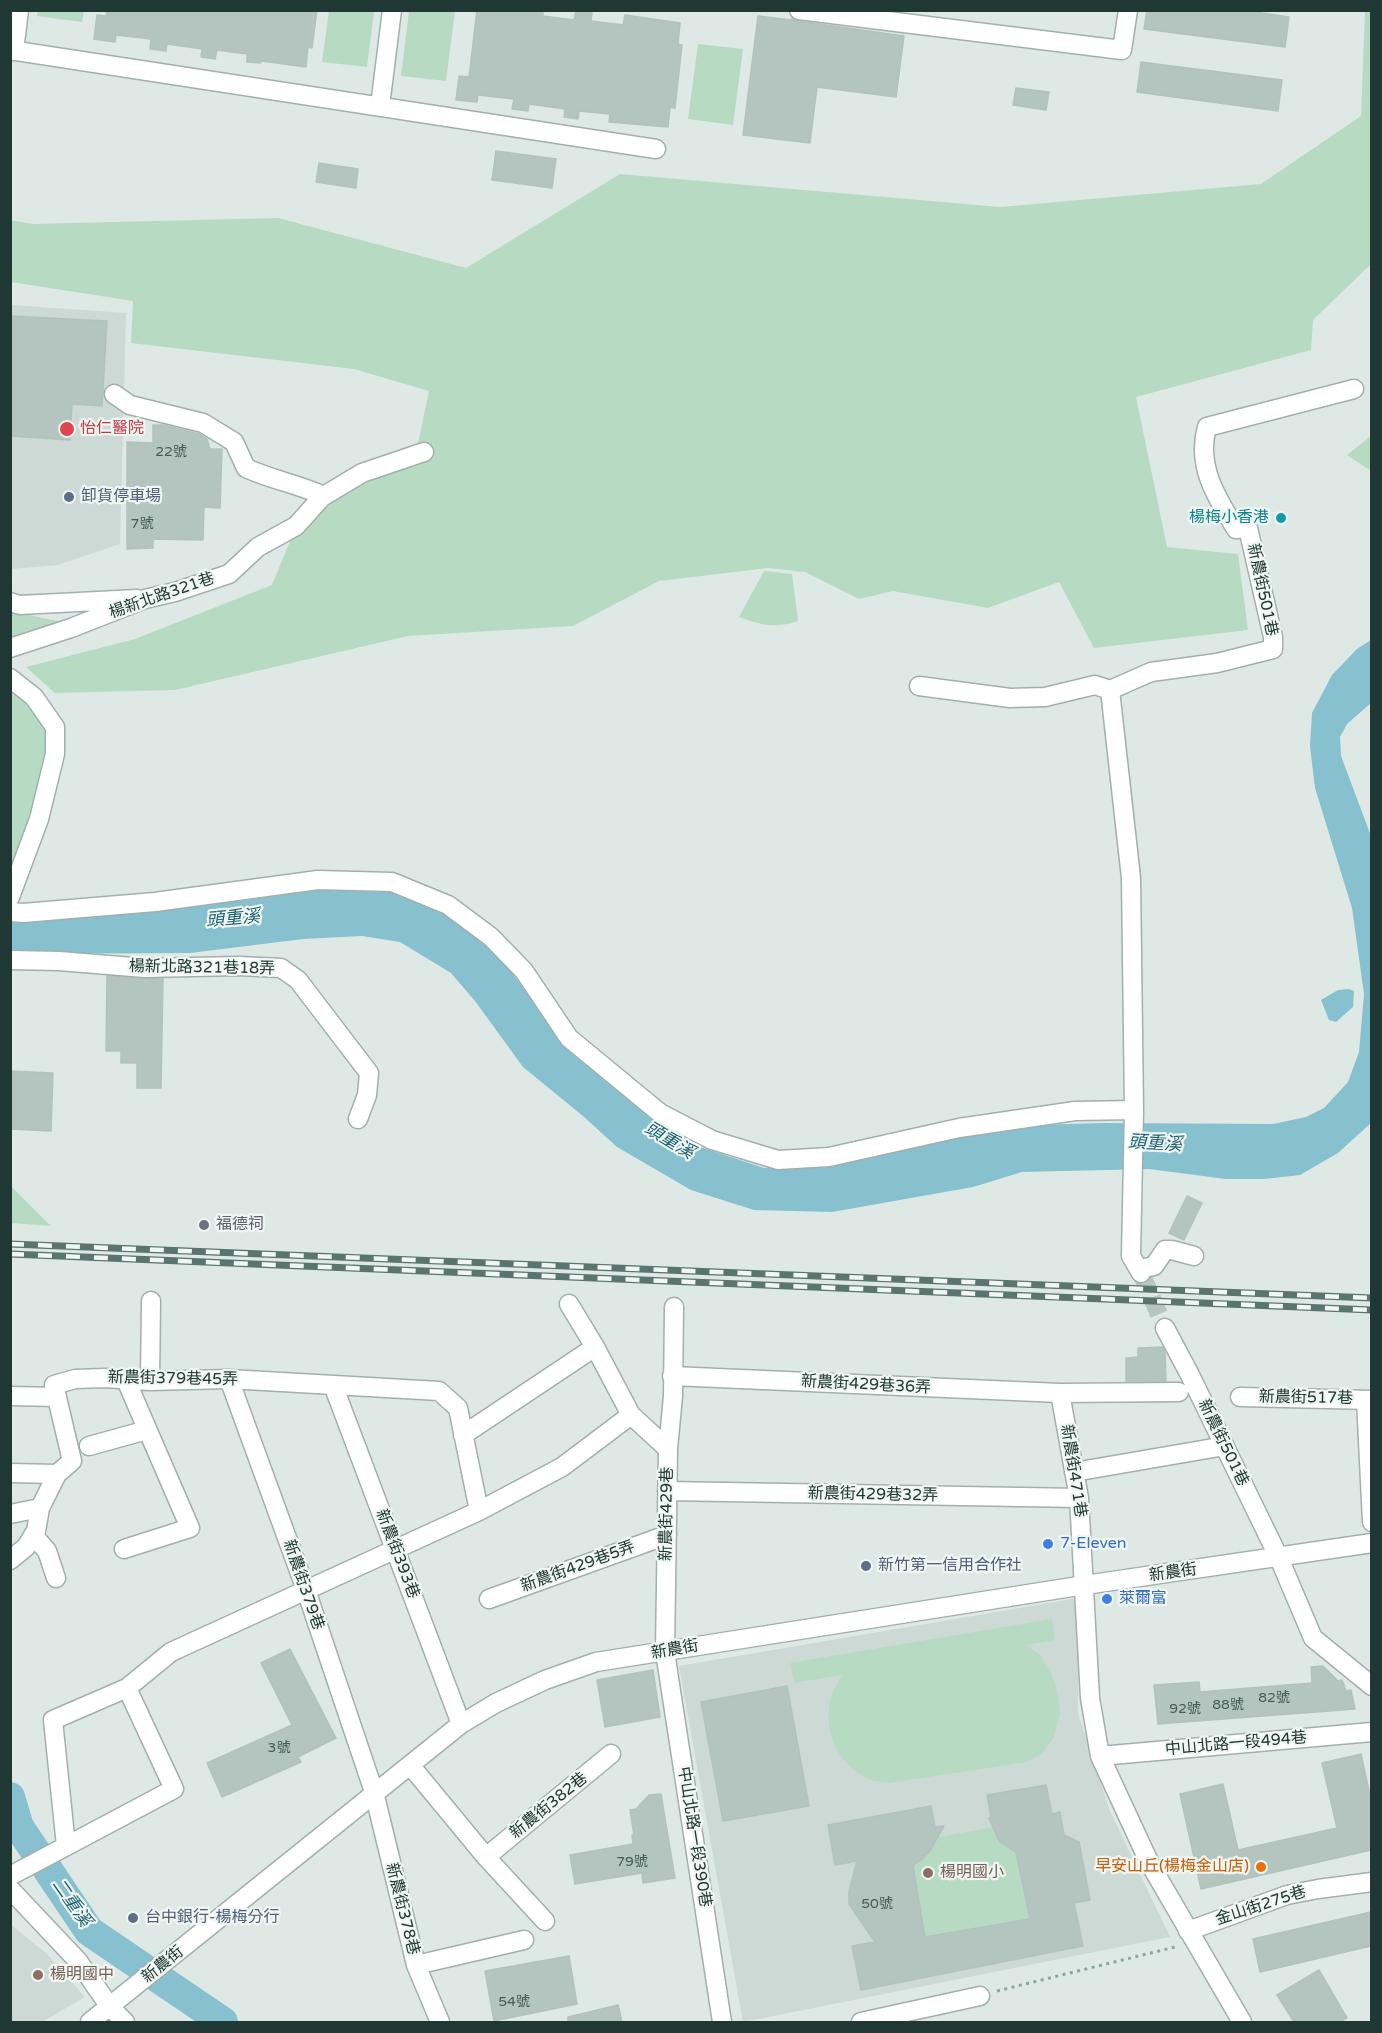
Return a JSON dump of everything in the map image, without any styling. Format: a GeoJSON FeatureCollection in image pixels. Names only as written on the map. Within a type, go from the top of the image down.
{"type":"FeatureCollection","features":[{"type":"Feature","properties":{"kind":"street"},"geometry":{"type":"LineString","coordinates":[[19,10],[12,50],[656,149]]}},
{"type":"Feature","properties":{"kind":"street"},"geometry":{"type":"LineString","coordinates":[[380,106],[392,10]]}},
{"type":"Feature","properties":{"kind":"street"},"geometry":{"type":"LineString","coordinates":[[799,10],[1122,51],[1128,10]]}},
{"type":"Feature","properties":{"kind":"street","name":"新農街501巷"},"geometry":{"type":"LineString","coordinates":[[919,686],[1010,698],[1044,697],[1095,685],[1110,690],[1151,672],[1217,663],[1273,649],[1273,637],[1248,528],[1236,529],[1219,501],[1204,465],[1202,443],[1207,427],[1354,390]]}},
{"type":"Feature","properties":{"kind":"street"},"geometry":{"type":"LineString","coordinates":[[114,394],[130,405],[203,423],[234,442],[246,468],[266,477],[300,485],[324,496]]}},
{"type":"Feature","properties":{"kind":"street","name":"楊新北路321巷"},"geometry":{"type":"LineString","coordinates":[[10,648],[71,628],[146,599],[229,574],[258,547],[296,526],[324,496],[362,473],[424,452]]}},
{"type":"Feature","properties":{"kind":"street"},"geometry":{"type":"LineString","coordinates":[[10,602],[20,604],[146,599]]}},
{"type":"Feature","properties":{"kind":"street"},"geometry":{"type":"LineString","coordinates":[[10,678],[34,696],[55,727],[55,754],[39,819],[10,897]]}},
{"type":"Feature","properties":{"kind":"street"},"geometry":{"type":"LineString","coordinates":[[1110,690],[1131,878],[1134,1116],[1131,1256],[1140,1271],[1154,1266],[1165,1250],[1194,1256]]}},
{"type":"Feature","properties":{"kind":"street"},"geometry":{"type":"LineString","coordinates":[[10,912],[23,913],[155,902],[318,880],[392,882],[448,906],[491,937],[524,971],[569,1038],[660,1113],[712,1140],[778,1160],[829,1158],[959,1128],[1075,1111],[1134,1116]]}},
{"type":"Feature","properties":{"kind":"street","name":"楊新北路321巷18弄"},"geometry":{"type":"LineString","coordinates":[[10,960],[59,961],[146,968],[239,966],[281,968],[298,980],[369,1073],[367,1095],[358,1119]]}},
{"type":"Feature","properties":{"kind":"street"},"geometry":{"type":"LineString","coordinates":[[150,1301],[150,1381]]}},
{"type":"Feature","properties":{"kind":"street"},"geometry":{"type":"LineString","coordinates":[[569,1304],[632,1415],[668,1449]]}},
{"type":"Feature","properties":{"kind":"street","name":"新農街429巷"},"geometry":{"type":"LineString","coordinates":[[665,1652],[668,1449],[673,1396],[674,1307]]}},
{"type":"Feature","properties":{"kind":"street","name":"新農街501巷"},"geometry":{"type":"LineString","coordinates":[[1165,1328],[1279,1558],[1313,1638],[1371,1686]]}},
{"type":"Feature","properties":{"kind":"street"},"geometry":{"type":"LineString","coordinates":[[464,1435],[595,1347]]}},
{"type":"Feature","properties":{"kind":"street","name":"新農街429巷36弄"},"geometry":{"type":"LineString","coordinates":[[672,1376],[1060,1393],[1179,1392]]}},
{"type":"Feature","properties":{"kind":"street","name":"新農街379巷45弄"},"geometry":{"type":"LineString","coordinates":[[57,1397],[54,1384],[75,1379],[104,1378],[150,1381],[229,1379],[439,1391],[458,1408],[479,1511]]}},
{"type":"Feature","properties":{"kind":"street","name":"新農街379巷"},"geometry":{"type":"LineString","coordinates":[[229,1379],[306,1590],[374,1792]]}},
{"type":"Feature","properties":{"kind":"street"},"geometry":{"type":"LineString","coordinates":[[124,1549],[190,1528],[126,1380]]}},
{"type":"Feature","properties":{"kind":"street","name":"新農街393巷"},"geometry":{"type":"LineString","coordinates":[[333,1385],[461,1724]]}},
{"type":"Feature","properties":{"kind":"street","name":"新農街471巷"},"geometry":{"type":"LineString","coordinates":[[1060,1393],[1079,1498],[1085,1585]]}},
{"type":"Feature","properties":{"kind":"street"},"geometry":{"type":"LineString","coordinates":[[10,1396],[57,1397],[72,1461],[57,1474],[40,1508],[36,1531],[26,1547],[10,1560]]}},
{"type":"Feature","properties":{"kind":"street","name":"新農街517巷"},"geometry":{"type":"LineString","coordinates":[[1240,1397],[1369,1400]]}},
{"type":"Feature","properties":{"kind":"street"},"geometry":{"type":"LineString","coordinates":[[1369,1400],[1371,1521]]}},
{"type":"Feature","properties":{"kind":"street"},"geometry":{"type":"LineString","coordinates":[[66,1846],[53,1720],[127,1689],[171,1652],[479,1511],[562,1467],[632,1415]]}},
{"type":"Feature","properties":{"kind":"street"},"geometry":{"type":"LineString","coordinates":[[89,1446],[147,1430]]}},
{"type":"Feature","properties":{"kind":"street"},"geometry":{"type":"LineString","coordinates":[[1074,1472],[1225,1446]]}},
{"type":"Feature","properties":{"kind":"street"},"geometry":{"type":"LineString","coordinates":[[10,1473],[57,1474]]}},
{"type":"Feature","properties":{"kind":"street","name":"新農街429巷32弄"},"geometry":{"type":"LineString","coordinates":[[668,1491],[1079,1498]]}},
{"type":"Feature","properties":{"kind":"street"},"geometry":{"type":"LineString","coordinates":[[10,1515],[40,1508]]}},
{"type":"Feature","properties":{"kind":"street"},"geometry":{"type":"LineString","coordinates":[[33,1535],[47,1551],[56,1578]]}},
{"type":"Feature","properties":{"kind":"street","name":"新農街429巷5弄"},"geometry":{"type":"LineString","coordinates":[[489,1599],[667,1535]]}},
{"type":"Feature","properties":{"kind":"street","name":"新農街"},"geometry":{"type":"LineString","coordinates":[[90,2022],[461,1724],[496,1703],[544,1680],[596,1662],[1085,1585],[1371,1543]]}},
{"type":"Feature","properties":{"kind":"street"},"geometry":{"type":"LineString","coordinates":[[1085,1585],[1090,1698],[1100,1756],[1150,1864],[1242,2022]]}},
{"type":"Feature","properties":{"kind":"street","name":"中山北路一段390巷"},"geometry":{"type":"LineString","coordinates":[[665,1652],[722,2022]]}},
{"type":"Feature","properties":{"kind":"street"},"geometry":{"type":"LineString","coordinates":[[10,1876],[174,1789],[127,1689]]}},
{"type":"Feature","properties":{"kind":"street","name":"中山北路一段494巷"},"geometry":{"type":"LineString","coordinates":[[1100,1756],[1371,1732]]}},
{"type":"Feature","properties":{"kind":"street","name":"新農街382巷"},"geometry":{"type":"LineString","coordinates":[[486,1857],[611,1754]]}},
{"type":"Feature","properties":{"kind":"street"},"geometry":{"type":"LineString","coordinates":[[410,1766],[486,1857],[545,1920]]}},
{"type":"Feature","properties":{"kind":"street","name":"新農街378巷"},"geometry":{"type":"LineString","coordinates":[[374,1792],[416,1965],[440,2022]]}},
{"type":"Feature","properties":{"kind":"street","name":"金山街275巷"},"geometry":{"type":"LineString","coordinates":[[1191,1936],[1287,1896],[1318,1889],[1371,1882]]}},
{"type":"Feature","properties":{"kind":"street"},"geometry":{"type":"LineString","coordinates":[[10,1889],[78,1961],[111,2007],[125,2022]]}},
{"type":"Feature","properties":{"kind":"street"},"geometry":{"type":"LineString","coordinates":[[416,1965],[524,1940]]}},
{"type":"Feature","properties":{"kind":"street"},"geometry":{"type":"LineString","coordinates":[[861,2022],[980,1996]]}},
{"type":"Feature","properties":{"kind":"path"},"geometry":{"type":"LineString","coordinates":[[980,1996],[1191,1936]]}},
{"type":"Feature","properties":{"kind":"shaded area","name":"怡仁醫院"},"geometry":{"type":"Polygon","coordinates":[[[11,305],[126,313],[120,544],[58,565],[11,569],[11,305]]]}},
{"type":"Feature","properties":{"kind":"shaded area","name":"楊明國小"},"geometry":{"type":"Polygon","coordinates":[[[1078,1598],[1078,1713],[1109,1809],[1170,1937],[743,2022],[679,1666],[1078,1598]]]}},
{"type":"Feature","properties":{"kind":"shaded area","name":"楊明國中"},"geometry":{"type":"Polygon","coordinates":[[[10,1924],[46,1953],[85,1997],[42,2022],[11,2022],[10,1924]]]}},
{"type":"Feature","properties":{"kind":"green space"},"geometry":{"type":"Polygon","coordinates":[[[38,10],[84,11],[82,22],[37,16],[38,10]]]}},
{"type":"Feature","properties":{"kind":"green space"},"geometry":{"type":"Polygon","coordinates":[[[329,11],[374,11],[367,67],[322,62],[329,11]]]}},
{"type":"Feature","properties":{"kind":"green space"},"geometry":{"type":"Polygon","coordinates":[[[409,11],[455,11],[446,81],[401,76],[409,11]]]}},
{"type":"Feature","properties":{"kind":"green space"},"geometry":{"type":"Polygon","coordinates":[[[1365,11],[1371,11],[1371,266],[1313,320],[1311,350],[1136,397],[1167,547],[1238,554],[1248,630],[1094,648],[1059,582],[988,608],[893,591],[859,599],[805,572],[768,568],[659,581],[573,626],[408,636],[175,690],[55,693],[26,667],[135,639],[272,585],[300,517],[415,458],[429,391],[354,369],[131,343],[133,301],[11,282],[10,220],[33,224],[278,218],[466,268],[620,174],[1000,207],[1261,184],[1361,116],[1365,11]]]}},
{"type":"Feature","properties":{"kind":"green space"},"geometry":{"type":"Polygon","coordinates":[[[698,44],[743,49],[733,125],[688,119],[698,44]]]}},
{"type":"Feature","properties":{"kind":"green space"},"geometry":{"type":"Polygon","coordinates":[[[1371,436],[1371,471],[1347,455],[1371,436]]]}},
{"type":"Feature","properties":{"kind":"green space"},"geometry":{"type":"Polygon","coordinates":[[[764,571],[792,574],[798,621],[783,625],[768,625],[739,617],[764,571]]]}},
{"type":"Feature","properties":{"kind":"green space"},"geometry":{"type":"Polygon","coordinates":[[[11,611],[61,622],[11,641],[11,611]]]}},
{"type":"Feature","properties":{"kind":"green space"},"geometry":{"type":"Polygon","coordinates":[[[10,687],[42,721],[49,734],[50,744],[37,800],[13,869],[10,868],[10,687]]]}},
{"type":"Feature","properties":{"kind":"green space"},"geometry":{"type":"Polygon","coordinates":[[[11,1186],[51,1226],[11,1223],[11,1186]]]}},
{"type":"Feature","properties":{"kind":"green space"},"geometry":{"type":"Polygon","coordinates":[[[1052,1619],[1055,1640],[1026,1645],[1041,1656],[1051,1673],[1057,1691],[1060,1713],[1054,1737],[1042,1753],[1027,1762],[889,1783],[869,1779],[846,1762],[833,1741],[829,1717],[830,1704],[833,1691],[842,1675],[794,1683],[790,1663],[1052,1619]]]}},
{"type":"Feature","properties":{"kind":"green space"},"geometry":{"type":"Polygon","coordinates":[[[993,1827],[999,1841],[1016,1852],[1030,1919],[925,1937],[913,1865],[927,1853],[936,1838],[993,1827]]]}},
{"type":"Feature","properties":{"kind":"water","name":"頭重溪"},"geometry":{"type":"Polygon","coordinates":[[[1371,640],[1371,703],[1347,724],[1340,737],[1341,756],[1371,836],[1371,1123],[1338,1153],[1300,1175],[1264,1179],[1226,1179],[1149,1169],[1022,1172],[973,1187],[832,1212],[754,1210],[691,1190],[617,1147],[523,1067],[475,1001],[451,973],[400,942],[362,936],[303,939],[190,953],[11,954],[10,918],[323,885],[389,889],[426,902],[482,938],[539,1007],[658,1119],[697,1146],[764,1168],[824,1168],[940,1141],[1040,1125],[1273,1124],[1306,1117],[1324,1108],[1348,1082],[1359,1052],[1364,994],[1352,908],[1315,788],[1310,746],[1312,713],[1332,675],[1357,649],[1371,640]]]}},
{"type":"Feature","properties":{"kind":"water"},"geometry":{"type":"Polygon","coordinates":[[[1338,990],[1354,991],[1353,1007],[1336,1022],[1329,1020],[1321,1000],[1338,990]]]}},
{"type":"Feature","properties":{"kind":"building"},"geometry":{"type":"Polygon","coordinates":[[[107,10],[317,10],[312,48],[308,47],[306,67],[261,61],[261,63],[247,62],[247,54],[217,50],[215,59],[201,57],[202,49],[167,44],[166,51],[150,49],[151,39],[116,35],[115,42],[94,39],[97,15],[106,16],[107,10]]]}},
{"type":"Feature","properties":{"kind":"building"},"geometry":{"type":"Polygon","coordinates":[[[477,10],[543,10],[543,16],[574,20],[576,10],[582,10],[592,12],[591,21],[623,25],[625,15],[680,23],[678,44],[682,45],[675,108],[670,107],[668,127],[609,122],[610,114],[579,111],[578,119],[564,117],[565,109],[529,104],[528,111],[512,109],[514,99],[478,95],[477,102],[456,100],[459,76],[469,77],[477,10]]]}},
{"type":"Feature","properties":{"kind":"building"},"geometry":{"type":"Polygon","coordinates":[[[1147,10],[1242,10],[1289,17],[1285,47],[1144,29],[1147,10]]]}},
{"type":"Feature","properties":{"kind":"building"},"geometry":{"type":"Polygon","coordinates":[[[758,16],[791,20],[792,18],[798,21],[904,36],[896,97],[817,87],[810,143],[743,135],[758,16]]]}},
{"type":"Feature","properties":{"kind":"building"},"geometry":{"type":"Polygon","coordinates":[[[1141,62],[1282,80],[1278,111],[1137,92],[1141,62]]]}},
{"type":"Feature","properties":{"kind":"building"},"geometry":{"type":"Polygon","coordinates":[[[1016,88],[1049,92],[1046,110],[1013,105],[1016,88]]]}},
{"type":"Feature","properties":{"kind":"building"},"geometry":{"type":"Polygon","coordinates":[[[496,151],[556,159],[552,188],[492,180],[496,151]]]}},
{"type":"Feature","properties":{"kind":"building"},"geometry":{"type":"Polygon","coordinates":[[[319,163],[358,169],[356,188],[316,182],[319,163]]]}},
{"type":"Feature","properties":{"kind":"building","name":"怡仁醫院"},"geometry":{"type":"Polygon","coordinates":[[[10,316],[107,321],[102,406],[72,404],[70,440],[10,436],[10,316]]]}},
{"type":"Feature","properties":{"kind":"building"},"geometry":{"type":"Polygon","coordinates":[[[153,425],[164,425],[199,434],[207,439],[210,449],[222,449],[220,508],[204,507],[203,540],[153,539],[153,548],[127,549],[127,442],[153,443],[153,425]]]}},
{"type":"Feature","properties":{"kind":"building"},"geometry":{"type":"Polygon","coordinates":[[[107,976],[163,979],[161,1088],[137,1088],[137,1063],[121,1063],[121,1051],[106,1051],[107,976]]]}},
{"type":"Feature","properties":{"kind":"building"},"geometry":{"type":"Polygon","coordinates":[[[10,1071],[53,1073],[51,1131],[10,1129],[10,1071]]]}},
{"type":"Feature","properties":{"kind":"building"},"geometry":{"type":"Polygon","coordinates":[[[1187,1196],[1202,1203],[1184,1240],[1169,1233],[1187,1196]]]}},
{"type":"Feature","properties":{"kind":"building"},"geometry":{"type":"Polygon","coordinates":[[[1163,1347],[1166,1381],[1126,1381],[1126,1358],[1138,1357],[1138,1348],[1163,1347]]]}},
{"type":"Feature","properties":{"kind":"building"},"geometry":{"type":"Polygon","coordinates":[[[290,1649],[336,1738],[298,1757],[301,1762],[222,1797],[207,1763],[292,1725],[261,1663],[290,1649]]]}},
{"type":"Feature","properties":{"kind":"building"},"geometry":{"type":"Polygon","coordinates":[[[1323,1666],[1338,1681],[1342,1680],[1346,1691],[1351,1690],[1355,1709],[1158,1724],[1154,1685],[1199,1682],[1200,1692],[1312,1683],[1311,1667],[1323,1666]]]}},
{"type":"Feature","properties":{"kind":"building"},"geometry":{"type":"Polygon","coordinates":[[[653,1670],[660,1717],[605,1727],[597,1680],[653,1670]]]}},
{"type":"Feature","properties":{"kind":"building"},"geometry":{"type":"Polygon","coordinates":[[[787,1686],[809,1806],[723,1821],[701,1702],[787,1686]]]}},
{"type":"Feature","properties":{"kind":"building"},"geometry":{"type":"Polygon","coordinates":[[[1361,1754],[1371,1800],[1371,1850],[1201,1889],[1180,1794],[1223,1784],[1238,1850],[1337,1828],[1322,1763],[1361,1754]]]}},
{"type":"Feature","properties":{"kind":"building"},"geometry":{"type":"Polygon","coordinates":[[[1046,1785],[1052,1814],[1060,1812],[1064,1835],[1079,1842],[1090,1900],[1074,1903],[1083,1946],[861,1990],[852,1946],[875,1942],[849,1904],[849,1891],[857,1861],[835,1865],[828,1825],[931,1806],[935,1827],[944,1826],[930,1851],[913,1865],[925,1937],[1030,1919],[1016,1852],[999,1841],[989,1818],[991,1817],[987,1795],[1046,1785]]]}},
{"type":"Feature","properties":{"kind":"building"},"geometry":{"type":"Polygon","coordinates":[[[661,1794],[675,1878],[643,1883],[642,1873],[575,1884],[570,1855],[633,1844],[630,1810],[636,1809],[649,1795],[661,1794]]]}},
{"type":"Feature","properties":{"kind":"building"},"geometry":{"type":"Polygon","coordinates":[[[1371,1912],[1371,1946],[1260,1972],[1253,1939],[1371,1912]]]}},
{"type":"Feature","properties":{"kind":"building"},"geometry":{"type":"Polygon","coordinates":[[[569,1956],[577,2004],[494,2021],[485,1971],[569,1956]]]}},
{"type":"Feature","properties":{"kind":"building"},"geometry":{"type":"Polygon","coordinates":[[[1319,1970],[1347,2018],[1339,2022],[1294,2022],[1277,1995],[1319,1970]]]}},
{"type":"Feature","properties":{"kind":"building"},"geometry":{"type":"Polygon","coordinates":[[[618,2005],[622,2022],[568,2022],[568,2017],[618,2005]]]}},
{"type":"Feature","properties":{"kind":"waterway","name":"二重溪"},"geometry":{"type":"LineString","coordinates":[[10,1797],[19,1827],[89,1931],[223,2022]]}},
{"type":"Feature","properties":{"kind":"tunnel"},"geometry":{"type":"LineString","coordinates":[[1141,1273],[1165,1328]]}},
{"type":"Feature","properties":{"kind":"railway"},"geometry":{"type":"LineString","coordinates":[[10,1244],[1372,1298]]}},
{"type":"Feature","properties":{"kind":"railway"},"geometry":{"type":"LineString","coordinates":[[10,1254],[1372,1310]]}},
{"type":"Feature","properties":{"kind":"place","name":"怡仁醫院"},"geometry":{"type":"Point","coordinates":[67,429]}},
{"type":"Feature","properties":{"kind":"place","name":"卸貨停車場"},"geometry":{"type":"Point","coordinates":[69,497]}},
{"type":"Feature","properties":{"kind":"place","name":"楊梅小香港"},"geometry":{"type":"Point","coordinates":[1281,518]}},
{"type":"Feature","properties":{"kind":"place","name":"福德祠"},"geometry":{"type":"Point","coordinates":[204,1225]}},
{"type":"Feature","properties":{"kind":"place","name":"7-Eleven"},"geometry":{"type":"Point","coordinates":[1048,1544]}},
{"type":"Feature","properties":{"kind":"place","name":"新竹第一信用合作社"},"geometry":{"type":"Point","coordinates":[866,1566]}},
{"type":"Feature","properties":{"kind":"place","name":"萊爾富"},"geometry":{"type":"Point","coordinates":[1107,1599]}},
{"type":"Feature","properties":{"kind":"place","name":"早安山丘(楊梅金山店)"},"geometry":{"type":"Point","coordinates":[1261,1867]}},
{"type":"Feature","properties":{"kind":"place","name":"楊明國小"},"geometry":{"type":"Point","coordinates":[928,1873]}},
{"type":"Feature","properties":{"kind":"place","name":"台中銀行-楊梅分行"},"geometry":{"type":"Point","coordinates":[133,1918]}},
{"type":"Feature","properties":{"kind":"place","name":"楊明國中"},"geometry":{"type":"Point","coordinates":[38,1975]}}]}
